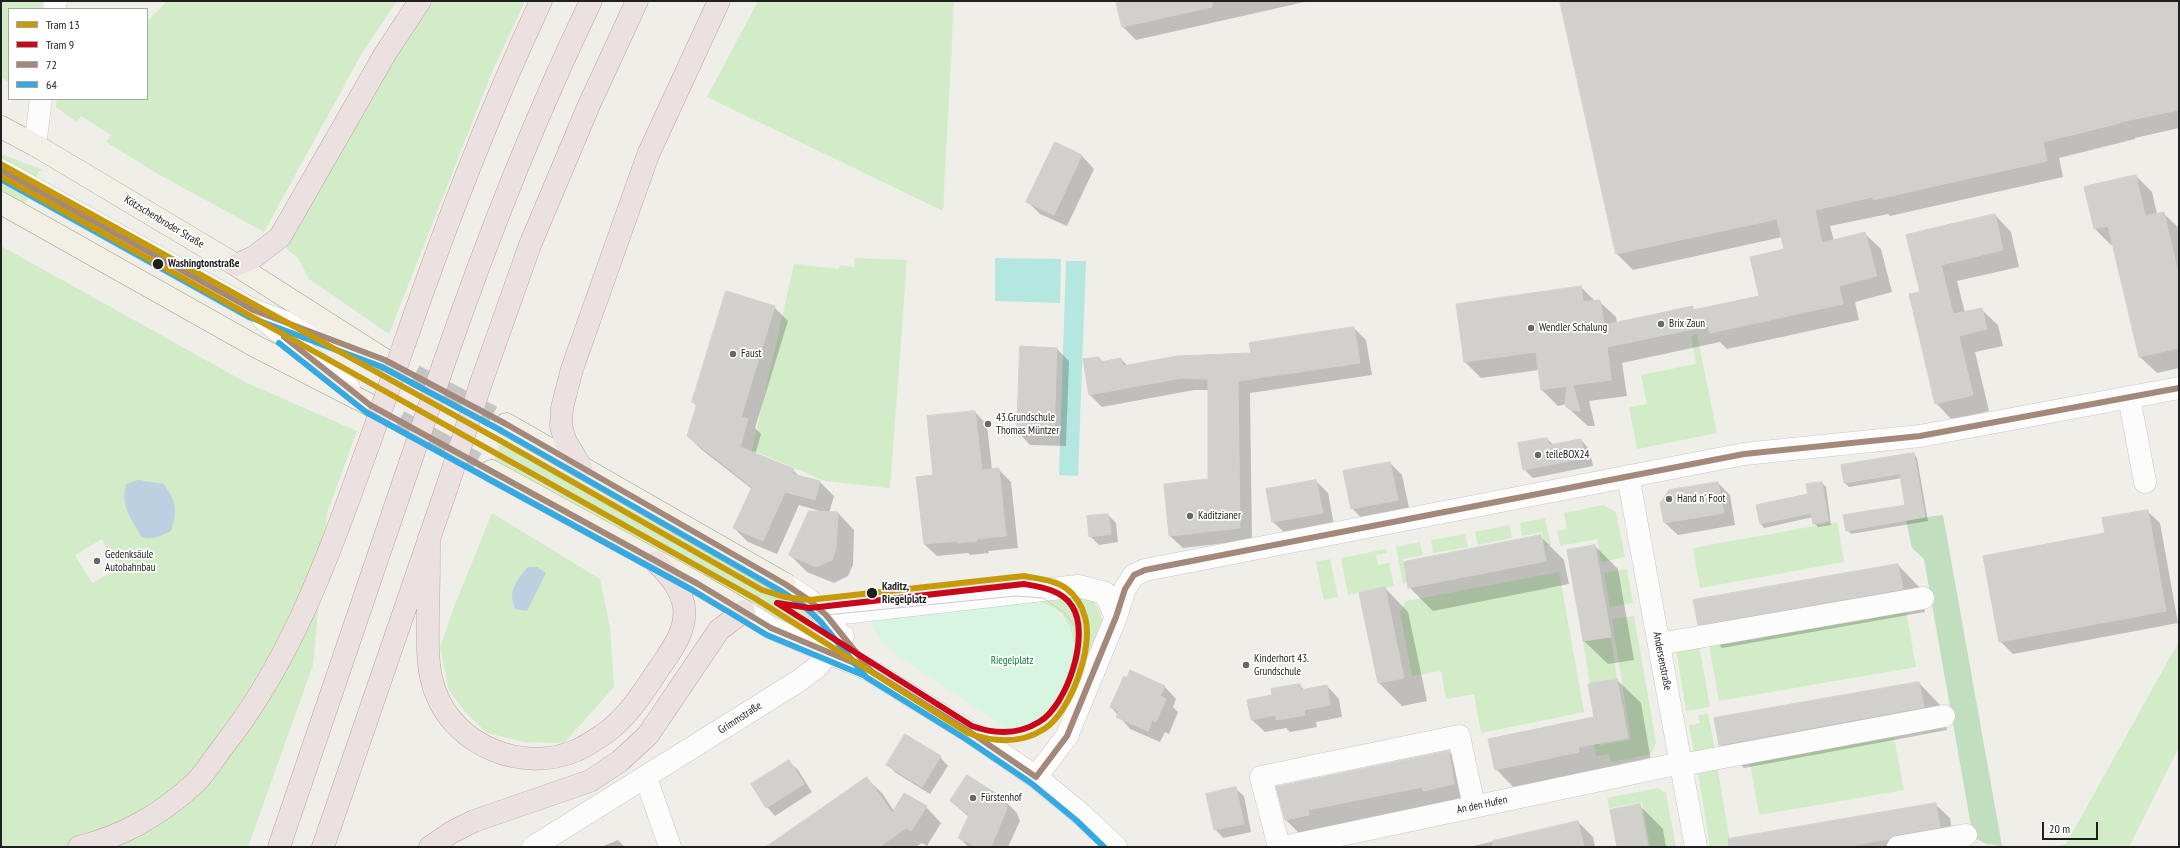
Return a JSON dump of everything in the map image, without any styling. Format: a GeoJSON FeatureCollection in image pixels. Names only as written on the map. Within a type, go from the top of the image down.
{"type":"FeatureCollection","features":[{"type":"Feature","properties":{"kind":"highway"},"geometry":{"type":"LineString","coordinates":[[236,266],[254,257],[280,237],[384,54],[420,1]]}},
{"type":"Feature","properties":{"kind":"highway"},"geometry":{"type":"LineString","coordinates":[[79,847],[102,841],[132,829],[153,816],[193,785],[242,723],[286,650],[318,581],[370,441],[460,188],[491,112],[541,1]]}},
{"type":"Feature","properties":{"kind":"highway"},"geometry":{"type":"LineString","coordinates":[[279,847],[444,363],[504,198],[559,69],[591,1]]}},
{"type":"Feature","properties":{"kind":"highway"},"geometry":{"type":"LineString","coordinates":[[323,847],[448,484],[481,383],[530,245],[589,105],[637,1]]}},
{"type":"Feature","properties":{"kind":"highway"},"geometry":{"type":"LineString","coordinates":[[581,467],[565,440],[561,426],[562,408],[572,369],[648,155],[719,1]]}},
{"type":"Feature","properties":{"kind":"highway"},"geometry":{"type":"LineString","coordinates":[[429,538],[428,646],[429,667],[435,692],[448,715],[469,737],[496,752],[525,758],[559,756],[575,751],[591,743],[619,721],[646,688],[677,640],[684,619],[684,607],[678,589],[669,575],[656,562]]}},
{"type":"Feature","properties":{"kind":"highway"},"geometry":{"type":"LineString","coordinates":[[430,847],[452,832],[474,821],[590,781],[620,761],[648,735],[719,630],[744,611]]}},
{"type":"Feature","properties":{"kind":"main road","name":"Kötzschenbroder Straße"},"geometry":{"type":"LineString","coordinates":[[1,127],[34,145],[236,266],[385,360]]}},
{"type":"Feature","properties":{"kind":"main road"},"geometry":{"type":"LineString","coordinates":[[1,203],[249,344],[370,405]]}},
{"type":"Feature","properties":{"kind":"main road"},"geometry":{"type":"LineString","coordinates":[[506,424],[786,584]]}},
{"type":"Feature","properties":{"kind":"main road"},"geometry":{"type":"LineString","coordinates":[[491,471],[744,611]]}},
{"type":"Feature","properties":{"kind":"street"},"geometry":{"type":"LineString","coordinates":[[34,145],[41,100]]}},
{"type":"Feature","properties":{"kind":"street"},"geometry":{"type":"LineString","coordinates":[[1,170],[253,310],[370,405]]}},
{"type":"Feature","properties":{"kind":"street"},"geometry":{"type":"LineString","coordinates":[[253,310],[274,316],[385,360]]}},
{"type":"Feature","properties":{"kind":"street"},"geometry":{"type":"LineString","coordinates":[[1036,777],[1067,736],[1116,617],[1125,589],[1134,575],[1152,568],[1744,454],[1920,436],[2179,388]]}},
{"type":"Feature","properties":{"kind":"street"},"geometry":{"type":"LineString","coordinates":[[2129,397],[2145,482]]}},
{"type":"Feature","properties":{"kind":"street","name":"Andersenstraße"},"geometry":{"type":"LineString","coordinates":[[1628,476],[1696,847]]}},
{"type":"Feature","properties":{"kind":"street"},"geometry":{"type":"LineString","coordinates":[[786,584],[809,600],[826,615],[872,671]]}},
{"type":"Feature","properties":{"kind":"street"},"geometry":{"type":"LineString","coordinates":[[826,615],[1078,586],[1105,593],[1116,617]]}},
{"type":"Feature","properties":{"kind":"street"},"geometry":{"type":"LineString","coordinates":[[1659,644],[1924,598]]}},
{"type":"Feature","properties":{"kind":"street"},"geometry":{"type":"LineString","coordinates":[[744,611],[771,628],[829,654],[872,671],[970,732],[1036,777],[1081,814],[1116,847]]}},
{"type":"Feature","properties":{"kind":"street","name":"Grimmstraße"},"geometry":{"type":"LineString","coordinates":[[533,847],[646,778],[797,682],[816,668],[843,636]]}},
{"type":"Feature","properties":{"kind":"street","name":"An den Hufen"},"geometry":{"type":"LineString","coordinates":[[1284,847],[1474,806],[1681,764],[1944,716]]}},
{"type":"Feature","properties":{"kind":"street"},"geometry":{"type":"LineString","coordinates":[[1279,847],[1261,777],[1458,736],[1474,806]]}},
{"type":"Feature","properties":{"kind":"street"},"geometry":{"type":"LineString","coordinates":[[646,778],[670,847]]}},
{"type":"Feature","properties":{"kind":"street"},"geometry":{"type":"LineString","coordinates":[[1898,847],[1966,835]]}},
{"type":"Feature","properties":{"kind":"green space"},"geometry":{"type":"Polygon","coordinates":[[[1,1],[43,1],[41,8],[8,8],[8,82],[1,78],[1,1]]]}},
{"type":"Feature","properties":{"kind":"green space"},"geometry":{"type":"Polygon","coordinates":[[[167,1],[397,1],[362,53],[264,232],[158,174],[106,142],[111,135],[81,116],[77,122],[56,107],[57,100],[148,100],[148,21],[167,1]]]}},
{"type":"Feature","properties":{"kind":"green space"},"geometry":{"type":"Polygon","coordinates":[[[434,1],[525,1],[492,72],[389,334],[309,279],[298,258],[286,248],[397,51],[434,1]]]}},
{"type":"Feature","properties":{"kind":"green space"},"geometry":{"type":"Polygon","coordinates":[[[758,1],[954,1],[943,211],[707,97],[758,1]]]}},
{"type":"Feature","properties":{"kind":"green space"},"geometry":{"type":"Polygon","coordinates":[[[1,154],[43,170],[39,171],[36,177],[1,160],[1,154]]]}},
{"type":"Feature","properties":{"kind":"green space"},"geometry":{"type":"Polygon","coordinates":[[[1,183],[28,198],[24,205],[1,192],[1,183]]]}},
{"type":"Feature","properties":{"kind":"green space"},"geometry":{"type":"Polygon","coordinates":[[[1,246],[247,383],[357,431],[327,513],[313,665],[248,847],[1,847],[1,246]],[[102,539],[75,555],[92,583],[119,568],[102,539]]]}},
{"type":"Feature","properties":{"kind":"green space"},"geometry":{"type":"Polygon","coordinates":[[[855,258],[907,260],[890,488],[825,481],[752,450],[794,264],[839,269],[840,265],[854,267],[855,258]]]}},
{"type":"Feature","properties":{"kind":"green space"},"geometry":{"type":"Polygon","coordinates":[[[1697,334],[1717,433],[1637,449],[1629,407],[1647,404],[1641,375],[1696,364],[1691,336],[1697,334]]]}},
{"type":"Feature","properties":{"kind":"green space"},"geometry":{"type":"Polygon","coordinates":[[[502,438],[756,580],[808,612],[816,620],[814,628],[808,633],[790,629],[688,568],[494,460],[502,438]]]}},
{"type":"Feature","properties":{"kind":"green space"},"geometry":{"type":"Polygon","coordinates":[[[1603,505],[1616,512],[1625,557],[1601,562],[1597,539],[1560,546],[1557,531],[1567,529],[1564,513],[1603,505]]]}},
{"type":"Feature","properties":{"kind":"green space"},"geometry":{"type":"Polygon","coordinates":[[[492,513],[600,579],[610,628],[614,687],[564,743],[524,742],[487,733],[465,712],[449,690],[440,647],[454,607],[492,513]]]}},
{"type":"Feature","properties":{"kind":"green space"},"geometry":{"type":"Polygon","coordinates":[[[1943,515],[2002,846],[1986,844],[1973,837],[1924,559],[1912,548],[1906,520],[1943,515]]]}},
{"type":"Feature","properties":{"kind":"green space"},"geometry":{"type":"Polygon","coordinates":[[[1545,518],[1551,545],[1545,546],[1542,532],[1522,536],[1520,523],[1545,518]]]}},
{"type":"Feature","properties":{"kind":"green space"},"geometry":{"type":"Polygon","coordinates":[[[1837,522],[1844,562],[1700,588],[1693,548],[1837,522]]]}},
{"type":"Feature","properties":{"kind":"green space"},"geometry":{"type":"Polygon","coordinates":[[[1509,525],[1512,538],[1478,545],[1475,532],[1509,525]]]}},
{"type":"Feature","properties":{"kind":"green space"},"geometry":{"type":"Polygon","coordinates":[[[1465,534],[1468,547],[1433,553],[1431,540],[1465,534]]]}},
{"type":"Feature","properties":{"kind":"green space"},"geometry":{"type":"Polygon","coordinates":[[[1420,542],[1423,555],[1403,559],[1407,583],[1403,584],[1396,547],[1420,542]]]}},
{"type":"Feature","properties":{"kind":"green space"},"geometry":{"type":"Polygon","coordinates":[[[1387,549],[1387,553],[1376,555],[1378,565],[1389,563],[1394,586],[1348,595],[1341,558],[1387,549]]]}},
{"type":"Feature","properties":{"kind":"green space"},"geometry":{"type":"Polygon","coordinates":[[[1330,559],[1338,597],[1324,600],[1316,562],[1330,559]]]}},
{"type":"Feature","properties":{"kind":"green space"},"geometry":{"type":"Polygon","coordinates":[[[1627,569],[1633,603],[1610,607],[1604,573],[1627,569]]]}},
{"type":"Feature","properties":{"kind":"green space"},"geometry":{"type":"Polygon","coordinates":[[[1559,572],[1584,712],[1481,733],[1474,694],[1446,699],[1441,671],[1412,676],[1400,612],[1406,601],[1559,572]]]}},
{"type":"Feature","properties":{"kind":"green space"},"geometry":{"type":"Polygon","coordinates":[[[1087,596],[1098,608],[1101,615],[1102,624],[1073,700],[1063,696],[1074,663],[1070,627],[1062,614],[1052,607],[1040,602],[1087,596]]]}},
{"type":"Feature","properties":{"kind":"green space","name":"Riegelplatz"},"geometry":{"type":"Polygon","coordinates":[[[1026,600],[1054,610],[1069,628],[1074,650],[1071,675],[1060,699],[1046,719],[1029,731],[1011,732],[897,655],[878,637],[872,624],[873,619],[1026,600]]]}},
{"type":"Feature","properties":{"kind":"green space"},"geometry":{"type":"Polygon","coordinates":[[[1906,610],[1916,667],[1719,701],[1709,645],[1906,610]]]}},
{"type":"Feature","properties":{"kind":"green space"},"geometry":{"type":"Polygon","coordinates":[[[1634,616],[1656,742],[1651,754],[1611,762],[1609,754],[1596,756],[1594,744],[1599,743],[1600,745],[1631,740],[1612,619],[1634,616]]]}},
{"type":"Feature","properties":{"kind":"green space"},"geometry":{"type":"Polygon","coordinates":[[[1611,637],[1617,679],[1590,684],[1583,641],[1611,637]]]}},
{"type":"Feature","properties":{"kind":"green space"},"geometry":{"type":"Polygon","coordinates":[[[2179,641],[2179,747],[2129,847],[2046,847],[2066,844],[2179,641]]]}},
{"type":"Feature","properties":{"kind":"green space"},"geometry":{"type":"Polygon","coordinates":[[[1699,645],[1710,707],[1686,711],[1676,649],[1699,645]]]}},
{"type":"Feature","properties":{"kind":"green space"},"geometry":{"type":"Polygon","coordinates":[[[1708,714],[1716,753],[1695,757],[1689,725],[1700,723],[1698,715],[1708,714]]]}},
{"type":"Feature","properties":{"kind":"green space"},"geometry":{"type":"Polygon","coordinates":[[[1894,737],[1904,790],[1759,815],[1750,762],[1894,737]]]}},
{"type":"Feature","properties":{"kind":"green space"},"geometry":{"type":"Polygon","coordinates":[[[1717,765],[1731,847],[1710,847],[1698,773],[1707,771],[1707,766],[1717,765]]]}},
{"type":"Feature","properties":{"kind":"green space"},"geometry":{"type":"Polygon","coordinates":[[[1658,788],[1666,793],[1676,847],[1650,847],[1642,802],[1609,808],[1607,798],[1658,788]]]}},
{"type":"Feature","properties":{"kind":"shaded area"},"geometry":{"type":"Polygon","coordinates":[[[995,258],[1061,259],[1060,303],[995,301],[995,258]]]}},
{"type":"Feature","properties":{"kind":"shaded area"},"geometry":{"type":"Polygon","coordinates":[[[1066,261],[1086,261],[1078,476],[1059,475],[1066,261]]]}},
{"type":"Feature","properties":{"kind":"shaded area"},"geometry":{"type":"Polygon","coordinates":[[[138,480],[164,484],[175,506],[175,517],[171,531],[153,538],[145,538],[141,536],[130,517],[125,499],[126,484],[138,480]]]}},
{"type":"Feature","properties":{"kind":"shaded area"},"geometry":{"type":"Polygon","coordinates":[[[528,567],[537,567],[546,573],[527,611],[515,609],[512,596],[514,586],[528,567]]]}},
{"type":"Feature","properties":{"kind":"building"},"geometry":{"type":"Polygon","coordinates":[[[1116,1],[1212,1],[1212,7],[1122,27],[1116,1]]]}},
{"type":"Feature","properties":{"kind":"building"},"geometry":{"type":"Polygon","coordinates":[[[1560,1],[2179,1],[2179,110],[2120,122],[2043,142],[2047,161],[1873,200],[1872,197],[1815,210],[1822,243],[1865,232],[1877,276],[1839,286],[1843,304],[1710,333],[1708,326],[1607,347],[1611,380],[1573,385],[1580,411],[1571,410],[1566,407],[1565,404],[1567,386],[1541,390],[1536,352],[1464,362],[1456,304],[1581,286],[1583,302],[1600,300],[1604,325],[1693,306],[1693,310],[1759,296],[1750,257],[1784,249],[1777,219],[1616,254],[1560,1]]]}},
{"type":"Feature","properties":{"kind":"building"},"geometry":{"type":"Polygon","coordinates":[[[1055,142],[1082,155],[1054,215],[1026,202],[1055,142]]]}},
{"type":"Feature","properties":{"kind":"building"},"geometry":{"type":"Polygon","coordinates":[[[2136,175],[2145,216],[2164,212],[2179,277],[2179,348],[2139,357],[2108,226],[2094,229],[2084,187],[2136,175]]]}},
{"type":"Feature","properties":{"kind":"building"},"geometry":{"type":"Polygon","coordinates":[[[1995,214],[2003,250],[1941,265],[1953,314],[1982,308],[1987,329],[1959,336],[1973,395],[1935,404],[1909,294],[1920,292],[1906,235],[1995,214]]]}},
{"type":"Feature","properties":{"kind":"building"},"geometry":{"type":"Polygon","coordinates":[[[726,291],[775,306],[741,417],[748,419],[740,447],[794,469],[792,474],[820,481],[815,500],[785,492],[763,541],[733,528],[752,487],[687,436],[697,404],[692,402],[726,291]]]}},
{"type":"Feature","properties":{"kind":"building"},"geometry":{"type":"Polygon","coordinates":[[[1354,327],[1360,363],[1238,381],[1240,528],[1169,536],[1164,484],[1208,479],[1208,379],[1181,378],[1089,395],[1083,359],[1099,357],[1100,362],[1121,358],[1123,366],[1177,356],[1251,353],[1249,343],[1354,327]]]}},
{"type":"Feature","properties":{"kind":"building"},"geometry":{"type":"Polygon","coordinates":[[[1020,346],[1057,348],[1054,434],[1017,433],[1020,346]]]}},
{"type":"Feature","properties":{"kind":"building"},"geometry":{"type":"Polygon","coordinates":[[[975,411],[982,470],[999,468],[1006,536],[976,539],[977,541],[957,543],[957,541],[924,544],[916,477],[933,475],[927,416],[975,411]]]}},
{"type":"Feature","properties":{"kind":"building"},"geometry":{"type":"Polygon","coordinates":[[[1547,438],[1549,445],[1581,439],[1585,458],[1523,470],[1518,443],[1547,438]]]}},
{"type":"Feature","properties":{"kind":"building"},"geometry":{"type":"Polygon","coordinates":[[[1914,453],[1925,517],[1846,531],[1843,515],[1905,505],[1900,474],[1844,483],[1841,465],[1914,453]]]}},
{"type":"Feature","properties":{"kind":"building"},"geometry":{"type":"Polygon","coordinates":[[[1390,462],[1398,500],[1351,509],[1343,471],[1390,462]]]}},
{"type":"Feature","properties":{"kind":"building"},"geometry":{"type":"Polygon","coordinates":[[[1316,480],[1323,513],[1272,522],[1266,489],[1316,480]]]}},
{"type":"Feature","properties":{"kind":"building"},"geometry":{"type":"Polygon","coordinates":[[[1718,482],[1724,513],[1664,523],[1660,503],[1669,490],[1718,482]]]}},
{"type":"Feature","properties":{"kind":"building"},"geometry":{"type":"Polygon","coordinates":[[[1822,482],[1828,521],[1813,524],[1811,513],[1760,524],[1756,505],[1808,494],[1806,484],[1822,482]]]}},
{"type":"Feature","properties":{"kind":"building"},"geometry":{"type":"Polygon","coordinates":[[[2148,510],[2166,611],[1999,642],[1983,556],[2105,533],[2102,518],[2148,510]]]}},
{"type":"Feature","properties":{"kind":"building"},"geometry":{"type":"Polygon","coordinates":[[[809,511],[838,512],[836,548],[832,560],[816,567],[789,555],[809,511]]]}},
{"type":"Feature","properties":{"kind":"building"},"geometry":{"type":"Polygon","coordinates":[[[1108,514],[1111,534],[1089,537],[1087,516],[1108,514]]]}},
{"type":"Feature","properties":{"kind":"building"},"geometry":{"type":"Polygon","coordinates":[[[1541,535],[1546,561],[1408,588],[1404,562],[1541,535]]]}},
{"type":"Feature","properties":{"kind":"building"},"geometry":{"type":"Polygon","coordinates":[[[1595,545],[1611,637],[1583,641],[1567,550],[1595,545]]]}},
{"type":"Feature","properties":{"kind":"building"},"geometry":{"type":"Polygon","coordinates":[[[1898,564],[1903,589],[1698,625],[1693,600],[1898,564]]]}},
{"type":"Feature","properties":{"kind":"building"},"geometry":{"type":"Polygon","coordinates":[[[1385,587],[1404,678],[1378,683],[1359,593],[1385,587]]]}},
{"type":"Feature","properties":{"kind":"building"},"geometry":{"type":"Polygon","coordinates":[[[1130,670],[1165,686],[1160,696],[1166,699],[1156,722],[1152,720],[1148,731],[1116,717],[1119,711],[1110,707],[1124,676],[1127,678],[1130,670]]]}},
{"type":"Feature","properties":{"kind":"building"},"geometry":{"type":"Polygon","coordinates":[[[1617,679],[1628,738],[1578,747],[1579,752],[1495,770],[1488,739],[1594,717],[1588,684],[1617,679]]]}},
{"type":"Feature","properties":{"kind":"building"},"geometry":{"type":"Polygon","coordinates":[[[1919,682],[1924,707],[1719,745],[1714,718],[1919,682]]]}},
{"type":"Feature","properties":{"kind":"building"},"geometry":{"type":"Polygon","coordinates":[[[1300,684],[1301,690],[1327,685],[1330,705],[1304,710],[1305,715],[1276,720],[1276,715],[1251,720],[1247,700],[1272,695],[1271,689],[1300,684]]]}},
{"type":"Feature","properties":{"kind":"building"},"geometry":{"type":"Polygon","coordinates":[[[905,734],[941,756],[922,787],[886,765],[905,734]]]}},
{"type":"Feature","properties":{"kind":"building"},"geometry":{"type":"Polygon","coordinates":[[[1449,751],[1454,784],[1423,791],[1422,787],[1308,810],[1309,815],[1285,820],[1276,787],[1449,751]]]}},
{"type":"Feature","properties":{"kind":"building"},"geometry":{"type":"Polygon","coordinates":[[[789,760],[804,784],[766,808],[751,784],[789,760]]]}},
{"type":"Feature","properties":{"kind":"building"},"geometry":{"type":"Polygon","coordinates":[[[967,775],[1005,799],[1007,808],[991,847],[978,847],[958,838],[969,815],[950,801],[967,775]]]}},
{"type":"Feature","properties":{"kind":"building"},"geometry":{"type":"Polygon","coordinates":[[[867,777],[892,813],[904,793],[927,806],[911,831],[906,828],[879,847],[766,847],[867,777]]]}},
{"type":"Feature","properties":{"kind":"building"},"geometry":{"type":"Polygon","coordinates":[[[1236,787],[1244,824],[1214,830],[1206,794],[1236,787]]]}},
{"type":"Feature","properties":{"kind":"building"},"geometry":{"type":"Polygon","coordinates":[[[1936,803],[1940,827],[1896,835],[1889,839],[1844,847],[1729,847],[1728,839],[1936,803]]]}},
{"type":"Feature","properties":{"kind":"building"},"geometry":{"type":"Polygon","coordinates":[[[1640,804],[1648,847],[1617,847],[1610,810],[1640,804]]]}},
{"type":"Feature","properties":{"kind":"building"},"geometry":{"type":"Polygon","coordinates":[[[1578,821],[1584,847],[1493,847],[1493,841],[1578,821]]]}},
{"type":"Feature","properties":{"kind":"tunnel"},"geometry":{"type":"LineString","coordinates":[[385,360],[506,424]]}},
{"type":"Feature","properties":{"kind":"tunnel"},"geometry":{"type":"LineString","coordinates":[[370,405],[491,471]]}},
{"type":"Feature","properties":{"kind":"tram line","name":"13"},"geometry":{"type":"LineString","coordinates":[[1,164],[501,441],[762,590],[785,597],[809,600],[1024,576],[1047,580],[1062,586],[1076,598],[1080,605],[1085,617],[1087,630],[1083,661],[1071,694],[1063,709],[1054,721],[1035,734],[1016,739],[997,740],[968,733],[756,599],[1,176]]}},
{"type":"Feature","properties":{"kind":"tram line","name":"9"},"geometry":{"type":"LineString","coordinates":[[1024,584],[1051,590],[1063,596],[1072,606],[1077,618],[1079,634],[1077,651],[1067,686],[1059,701],[1049,714],[1031,726],[1006,732],[989,731],[972,726],[777,603],[810,608],[1024,584]]}},
{"type":"Feature","properties":{"kind":"tram line"},"geometry":{"type":"LineString","coordinates":[[762,590],[793,607],[826,615],[1016,596],[1043,598],[1065,613],[1077,630],[1080,653],[1075,684]]}},
{"type":"Feature","properties":{"kind":"transit line","name":"72"},"geometry":{"type":"LineString","coordinates":[[1,170],[253,310],[385,360],[506,424],[785,584],[809,600],[826,615],[871,671],[970,732],[1036,777]]}},
{"type":"Feature","properties":{"kind":"transit line","name":"64"},"geometry":{"type":"LineString","coordinates":[[1,179],[249,317],[382,367],[502,431],[781,591],[804,606],[820,621],[866,677],[966,739],[1031,783],[1076,820],[1104,847]]}},
{"type":"Feature","properties":{"kind":"transit line","name":"72"},"geometry":{"type":"LineString","coordinates":[[284,337],[370,405],[698,584],[771,628],[866,668]]}},
{"type":"Feature","properties":{"kind":"transit line","name":"64"},"geometry":{"type":"LineString","coordinates":[[279,343],[366,412],[694,591],[767,635],[863,675]]}},
{"type":"Feature","properties":{"kind":"transit line","name":"72"},"geometry":{"type":"LineString","coordinates":[[1134,575],[1145,570],[1744,454],[1920,436],[2179,388]]}},
{"type":"Feature","properties":{"kind":"transit line","name":"72"},"geometry":{"type":"LineString","coordinates":[[1036,777],[1067,736],[1116,617],[1125,589],[1134,575]]}},
{"type":"Feature","properties":{"kind":"place","name":"Washingtonstraße"},"geometry":{"type":"Point","coordinates":[158,264]}},
{"type":"Feature","properties":{"kind":"place","name":"Brix Zaun"},"geometry":{"type":"Point","coordinates":[1661,324]}},
{"type":"Feature","properties":{"kind":"place","name":"Wendler Schalung"},"geometry":{"type":"Point","coordinates":[1531,328]}},
{"type":"Feature","properties":{"kind":"place","name":"Faust"},"geometry":{"type":"Point","coordinates":[733,354]}},
{"type":"Feature","properties":{"kind":"place","name":"43.Grundschule Thomas Müntzer"},"geometry":{"type":"Point","coordinates":[988,424]}},
{"type":"Feature","properties":{"kind":"place","name":"teileBOX24"},"geometry":{"type":"Point","coordinates":[1538,455]}},
{"type":"Feature","properties":{"kind":"place","name":"Hand n' Foot"},"geometry":{"type":"Point","coordinates":[1669,499]}},
{"type":"Feature","properties":{"kind":"place","name":"Kaditzianer"},"geometry":{"type":"Point","coordinates":[1190,516]}},
{"type":"Feature","properties":{"kind":"place","name":"Gedenksäule Autobahnbau"},"geometry":{"type":"Point","coordinates":[97,561]}},
{"type":"Feature","properties":{"kind":"place","name":"Kaditz, Riegelplatz"},"geometry":{"type":"Point","coordinates":[872,593]}},
{"type":"Feature","properties":{"kind":"place","name":"Kinderhort 43. Grundschule"},"geometry":{"type":"Point","coordinates":[1246,665]}},
{"type":"Feature","properties":{"kind":"place","name":"Fürstenhof"},"geometry":{"type":"Point","coordinates":[973,798]}}]}
